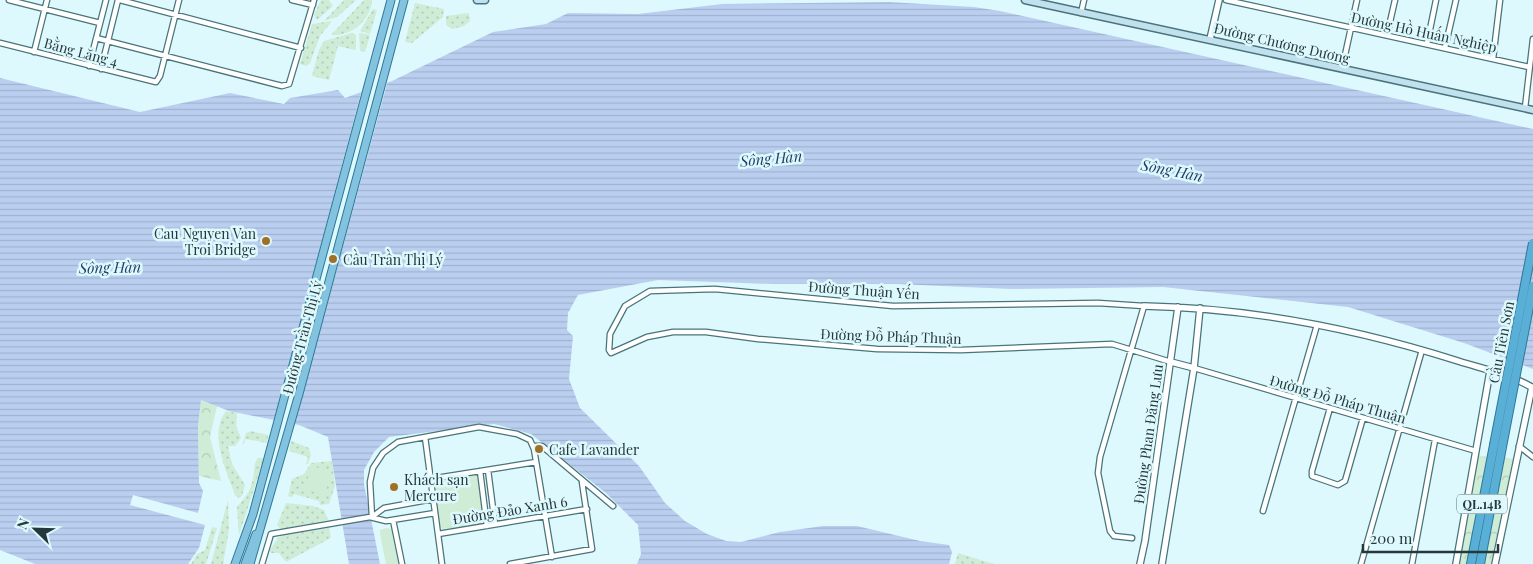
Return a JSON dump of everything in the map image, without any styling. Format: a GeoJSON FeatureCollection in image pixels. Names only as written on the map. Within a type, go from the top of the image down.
{"type":"FeatureCollection","features":[{"type":"Feature","properties":{"kind":"highway","name":"Cầu Tiên Sơn"},"geometry":{"type":"LineString","coordinates":[[1498,446],[1533,244]]}},
{"type":"Feature","properties":{"kind":"highway","name":"Cầu Tiên Sơn"},"geometry":{"type":"LineString","coordinates":[[1498,446],[1533,286]]}},
{"type":"Feature","properties":{"kind":"highway","name":"QL.14B"},"geometry":{"type":"LineString","coordinates":[[1471,564],[1498,446]]}},
{"type":"Feature","properties":{"kind":"highway","name":"QL.14B"},"geometry":{"type":"LineString","coordinates":[[1480,564],[1498,446]]}},
{"type":"Feature","properties":{"kind":"main road"},"geometry":{"type":"LineString","coordinates":[[240,564],[391,0]]}},
{"type":"Feature","properties":{"kind":"main road","name":"Đường Trần Thị Lý"},"geometry":{"type":"LineString","coordinates":[[250,564],[280,462],[404,0]]}},
{"type":"Feature","properties":{"kind":"main road"},"geometry":{"type":"LineString","coordinates":[[478,0],[484,0]]}},
{"type":"Feature","properties":{"kind":"main road","name":"Đường Chương Dương"},"geometry":{"type":"LineString","coordinates":[[1026,0],[1533,110]]}},
{"type":"Feature","properties":{"kind":"main road"},"geometry":{"type":"LineString","coordinates":[[234,564],[254,514]]}},
{"type":"Feature","properties":{"kind":"main road"},"geometry":{"type":"LineString","coordinates":[[245,564],[264,516]]}},
{"type":"Feature","properties":{"kind":"street"},"geometry":{"type":"LineString","coordinates":[[9,0],[100,23]]}},
{"type":"Feature","properties":{"kind":"street"},"geometry":{"type":"LineString","coordinates":[[34,52],[46,0]]}},
{"type":"Feature","properties":{"kind":"street"},"geometry":{"type":"LineString","coordinates":[[89,66],[106,0]]}},
{"type":"Feature","properties":{"kind":"street"},"geometry":{"type":"LineString","coordinates":[[101,69],[119,0],[301,48]]}},
{"type":"Feature","properties":{"kind":"street"},"geometry":{"type":"LineString","coordinates":[[164,57],[179,0]]}},
{"type":"Feature","properties":{"kind":"street"},"geometry":{"type":"LineString","coordinates":[[96,38],[282,86],[288,84],[301,48],[313,3],[292,0]]}},
{"type":"Feature","properties":{"kind":"street"},"geometry":{"type":"LineString","coordinates":[[1081,13],[1084,0]]}},
{"type":"Feature","properties":{"kind":"street"},"geometry":{"type":"LineString","coordinates":[[1210,39],[1219,0]]}},
{"type":"Feature","properties":{"kind":"street","name":"Đường Hồ Huấn Nghiệp"},"geometry":{"type":"LineString","coordinates":[[1226,0],[1529,67]]}},
{"type":"Feature","properties":{"kind":"street"},"geometry":{"type":"LineString","coordinates":[[1257,7],[1258,0]]}},
{"type":"Feature","properties":{"kind":"street"},"geometry":{"type":"LineString","coordinates":[[1342,70],[1357,0]]}},
{"type":"Feature","properties":{"kind":"street"},"geometry":{"type":"LineString","coordinates":[[1387,35],[1395,0]]}},
{"type":"Feature","properties":{"kind":"street"},"geometry":{"type":"LineString","coordinates":[[1427,44],[1436,0]]}},
{"type":"Feature","properties":{"kind":"street"},"geometry":{"type":"LineString","coordinates":[[1445,48],[1456,0]]}},
{"type":"Feature","properties":{"kind":"street"},"geometry":{"type":"LineString","coordinates":[[1493,59],[1500,0]]}},
{"type":"Feature","properties":{"kind":"street"},"geometry":{"type":"LineString","coordinates":[[1525,108],[1533,39]]}},
{"type":"Feature","properties":{"kind":"street","name":"Bằng Lăng 4"},"geometry":{"type":"LineString","coordinates":[[0,43],[156,82],[160,76],[164,57]]}},
{"type":"Feature","properties":{"kind":"street","name":"Đường Thuận Yến"},"geometry":{"type":"LineString","coordinates":[[612,353],[608,350],[608,340],[625,306],[650,291],[715,289],[893,306],[1098,303],[1144,306]]}},
{"type":"Feature","properties":{"kind":"street"},"geometry":{"type":"LineString","coordinates":[[1132,538],[1114,536],[1110,531],[1098,473],[1104,440],[1144,306],[1178,306],[1310,322],[1422,350],[1510,377],[1532,388],[1495,564]]}},
{"type":"Feature","properties":{"kind":"street","name":"Đường Phan Đăng Lưu"},"geometry":{"type":"LineString","coordinates":[[1140,564],[1178,306]]}},
{"type":"Feature","properties":{"kind":"street"},"geometry":{"type":"LineString","coordinates":[[1162,564],[1194,368],[1200,308]]}},
{"type":"Feature","properties":{"kind":"street"},"geometry":{"type":"LineString","coordinates":[[1263,511],[1317,325]]}},
{"type":"Feature","properties":{"kind":"street","name":"Đường Đỗ Pháp Thuận"},"geometry":{"type":"LineString","coordinates":[[612,353],[647,337],[673,332],[706,332],[758,339],[877,349],[961,350],[1112,344],[1171,362]]}},
{"type":"Feature","properties":{"kind":"street"},"geometry":{"type":"LineString","coordinates":[[1361,564],[1422,350]]}},
{"type":"Feature","properties":{"kind":"street"},"geometry":{"type":"LineString","coordinates":[[1171,362],[1194,368]]}},
{"type":"Feature","properties":{"kind":"street","name":"Đường Đỗ Pháp Thuận"},"geometry":{"type":"LineString","coordinates":[[1194,368],[1476,451]]}},
{"type":"Feature","properties":{"kind":"street"},"geometry":{"type":"LineString","coordinates":[[1456,564],[1490,371]]}},
{"type":"Feature","properties":{"kind":"street"},"geometry":{"type":"LineString","coordinates":[[1330,408],[1312,476],[1338,485],[1345,481],[1363,418]]}},
{"type":"Feature","properties":{"kind":"street","name":"Đường Đảo Xanh 6"},"geometry":{"type":"LineString","coordinates":[[371,517],[370,478],[377,460],[386,450],[398,442],[484,428],[524,436],[534,446],[542,446],[582,482],[613,506]]}},
{"type":"Feature","properties":{"kind":"street"},"geometry":{"type":"LineString","coordinates":[[425,437],[442,564]]}},
{"type":"Feature","properties":{"kind":"street"},"geometry":{"type":"LineString","coordinates":[[1412,564],[1435,440]]}},
{"type":"Feature","properties":{"kind":"street"},"geometry":{"type":"LineString","coordinates":[[534,446],[552,557]]}},
{"type":"Feature","properties":{"kind":"street"},"geometry":{"type":"LineString","coordinates":[[1519,446],[1533,456]]}},
{"type":"Feature","properties":{"kind":"street"},"geometry":{"type":"LineString","coordinates":[[430,479],[536,462]]}},
{"type":"Feature","properties":{"kind":"street"},"geometry":{"type":"LineString","coordinates":[[488,470],[495,524]]}},
{"type":"Feature","properties":{"kind":"street"},"geometry":{"type":"LineString","coordinates":[[480,471],[487,526]]}},
{"type":"Feature","properties":{"kind":"street"},"geometry":{"type":"LineString","coordinates":[[510,564],[592,549],[582,482]]}},
{"type":"Feature","properties":{"kind":"street"},"geometry":{"type":"LineString","coordinates":[[371,517],[384,508],[433,499]]}},
{"type":"Feature","properties":{"kind":"street","name":"Đường Đảo Xanh 6"},"geometry":{"type":"LineString","coordinates":[[438,534],[587,509]]}},
{"type":"Feature","properties":{"kind":"street"},"geometry":{"type":"LineString","coordinates":[[262,564],[271,534],[371,517],[386,521],[435,513]]}},
{"type":"Feature","properties":{"kind":"street"},"geometry":{"type":"LineString","coordinates":[[393,520],[402,564]]}},
{"type":"Feature","properties":{"kind":"green space"},"geometry":{"type":"Polygon","coordinates":[[[321,0],[329,0],[333,6],[317,20],[314,15],[321,0]]]}},
{"type":"Feature","properties":{"kind":"green space"},"geometry":{"type":"Polygon","coordinates":[[[344,0],[356,0],[337,17],[324,21],[344,0]]]}},
{"type":"Feature","properties":{"kind":"green space"},"geometry":{"type":"Polygon","coordinates":[[[364,0],[372,0],[371,7],[359,26],[346,33],[331,35],[364,0]]]}},
{"type":"Feature","properties":{"kind":"green space"},"geometry":{"type":"Polygon","coordinates":[[[415,3],[444,9],[443,17],[412,43],[405,42],[415,3]]]}},
{"type":"Feature","properties":{"kind":"green space"},"geometry":{"type":"Polygon","coordinates":[[[373,9],[377,10],[370,34],[360,31],[373,9]]]}},
{"type":"Feature","properties":{"kind":"green space"},"geometry":{"type":"Polygon","coordinates":[[[469,13],[470,21],[464,26],[452,29],[446,25],[446,16],[469,13]]]}},
{"type":"Feature","properties":{"kind":"green space"},"geometry":{"type":"Polygon","coordinates":[[[332,21],[320,36],[310,63],[306,66],[300,64],[312,24],[332,21]]]}},
{"type":"Feature","properties":{"kind":"green space"},"geometry":{"type":"Polygon","coordinates":[[[352,33],[356,35],[356,48],[355,50],[338,46],[329,80],[312,76],[319,50],[324,41],[352,33]]]}},
{"type":"Feature","properties":{"kind":"green space"},"geometry":{"type":"Polygon","coordinates":[[[359,33],[370,35],[365,52],[360,51],[359,33]]]}},
{"type":"Feature","properties":{"kind":"green space"},"geometry":{"type":"Polygon","coordinates":[[[201,400],[217,406],[210,437],[221,481],[199,476],[198,426],[201,400]]]}},
{"type":"Feature","properties":{"kind":"green space"},"geometry":{"type":"Polygon","coordinates":[[[226,411],[237,413],[236,426],[241,438],[235,446],[228,446],[232,464],[245,485],[242,496],[239,498],[235,495],[219,442],[221,420],[226,411]]]}},
{"type":"Feature","properties":{"kind":"green space"},"geometry":{"type":"Polygon","coordinates":[[[251,431],[268,435],[267,443],[246,439],[242,447],[246,433],[251,431]]]}},
{"type":"Feature","properties":{"kind":"green space"},"geometry":{"type":"Polygon","coordinates":[[[291,441],[309,448],[311,455],[308,464],[306,464],[308,457],[289,451],[291,441]]]}},
{"type":"Feature","properties":{"kind":"green space"},"geometry":{"type":"Polygon","coordinates":[[[1478,455],[1487,457],[1467,564],[1459,564],[1478,455]]]}},
{"type":"Feature","properties":{"kind":"green space"},"geometry":{"type":"Polygon","coordinates":[[[1504,457],[1513,459],[1491,564],[1483,564],[1504,457]]]}},
{"type":"Feature","properties":{"kind":"green space"},"geometry":{"type":"Polygon","coordinates":[[[258,458],[264,458],[239,535],[237,507],[249,491],[255,463],[258,458]]]}},
{"type":"Feature","properties":{"kind":"green space"},"geometry":{"type":"Polygon","coordinates":[[[332,461],[335,486],[329,504],[320,505],[319,501],[294,494],[292,497],[288,496],[292,479],[304,474],[311,463],[332,461]]]}},
{"type":"Feature","properties":{"kind":"green space"},"geometry":{"type":"Polygon","coordinates":[[[311,466],[331,471],[325,495],[305,489],[311,466]]]}},
{"type":"Feature","properties":{"kind":"green space"},"geometry":{"type":"Polygon","coordinates":[[[477,474],[481,477],[486,521],[482,524],[443,529],[439,525],[434,483],[439,480],[477,474]]]}},
{"type":"Feature","properties":{"kind":"green space"},"geometry":{"type":"Polygon","coordinates":[[[228,500],[229,530],[223,564],[211,564],[228,500]]]}},
{"type":"Feature","properties":{"kind":"green space"},"geometry":{"type":"Polygon","coordinates":[[[286,503],[313,506],[324,510],[328,520],[281,529],[277,525],[286,503]]]}},
{"type":"Feature","properties":{"kind":"green space"},"geometry":{"type":"Polygon","coordinates":[[[212,527],[217,528],[206,564],[191,564],[197,554],[205,550],[212,527]]]}},
{"type":"Feature","properties":{"kind":"green space"},"geometry":{"type":"Polygon","coordinates":[[[329,528],[331,537],[329,539],[286,562],[279,553],[271,553],[270,550],[278,538],[283,535],[329,528]]]}},
{"type":"Feature","properties":{"kind":"green space"},"geometry":{"type":"Polygon","coordinates":[[[391,529],[398,564],[386,564],[380,530],[391,529]]]}},
{"type":"Feature","properties":{"kind":"green space"},"geometry":{"type":"Polygon","coordinates":[[[958,553],[994,564],[955,564],[958,553]]]}},
{"type":"Feature","properties":{"kind":"water","name":"Sông Hàn"},"geometry":{"type":"Polygon","coordinates":[[[889,2],[974,7],[1000,11],[1533,129],[1533,369],[1464,343],[1348,307],[1163,287],[1011,289],[897,284],[774,284],[658,280],[578,295],[568,313],[567,330],[573,336],[569,379],[580,408],[639,466],[665,503],[685,521],[707,534],[726,541],[741,542],[780,532],[823,526],[857,526],[920,541],[949,545],[952,552],[949,564],[637,564],[641,554],[638,525],[606,493],[531,434],[494,424],[389,437],[374,452],[364,470],[364,484],[380,564],[349,564],[328,437],[299,425],[229,411],[201,400],[198,426],[199,483],[203,491],[198,513],[133,495],[130,505],[205,525],[199,548],[188,564],[35,564],[0,550],[0,78],[140,112],[230,93],[284,104],[290,98],[338,90],[345,98],[392,81],[493,32],[546,24],[568,13],[638,14],[722,4],[889,2]]]}},
{"type":"Feature","properties":{"kind":"pier","name":"Cầu Trần Thị Lý"},"geometry":{"type":"Polygon","coordinates":[[[388,80],[294,427],[274,423],[362,89],[388,80]]]}},
{"type":"Feature","properties":{"kind":"place","name":"Cau Nguyen Van Troi Bridge"},"geometry":{"type":"Point","coordinates":[266,241]}},
{"type":"Feature","properties":{"kind":"place","name":"Cầu Trần Thị Lý"},"geometry":{"type":"Point","coordinates":[333,259]}},
{"type":"Feature","properties":{"kind":"place","name":"Cafe Lavander"},"geometry":{"type":"Point","coordinates":[539,449]}},
{"type":"Feature","properties":{"kind":"place","name":"Khách sạn Mercure"},"geometry":{"type":"Point","coordinates":[394,487]}}]}
